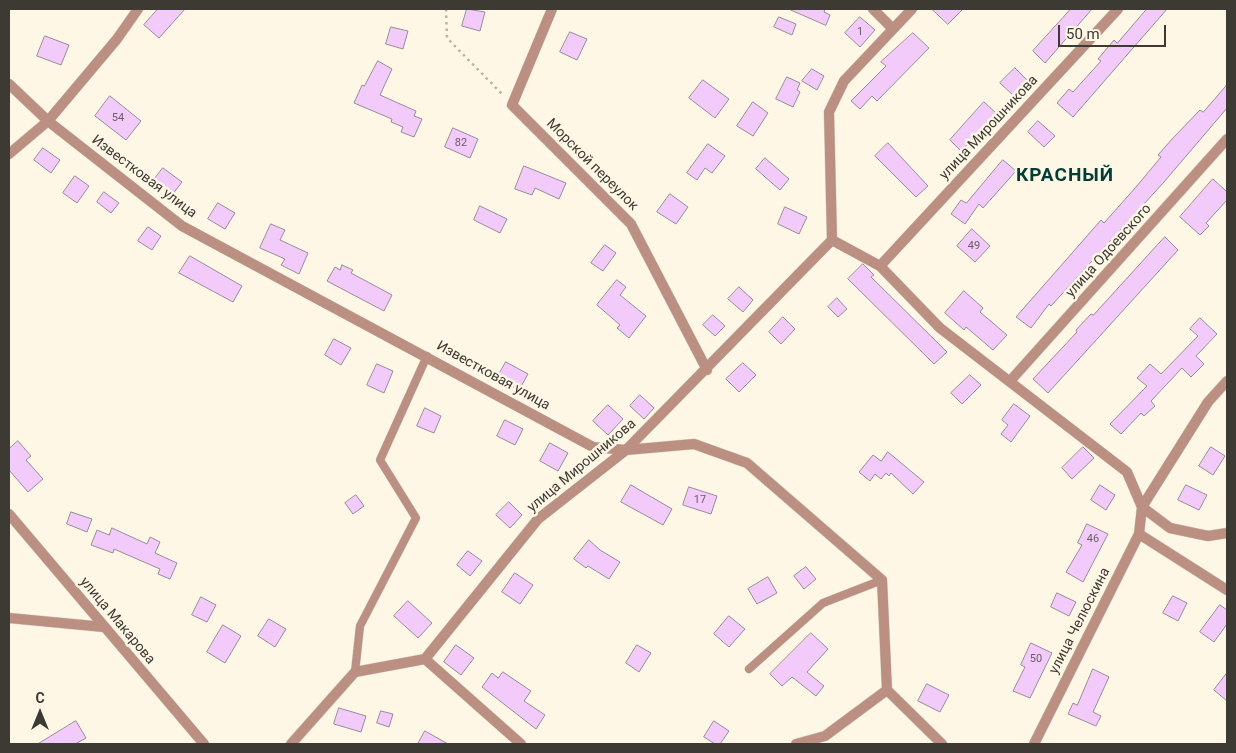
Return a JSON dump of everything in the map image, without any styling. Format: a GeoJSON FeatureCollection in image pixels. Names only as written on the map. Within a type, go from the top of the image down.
{"type":"FeatureCollection","features":[{"type":"Feature","properties":{"kind":"street"},"geometry":{"type":"LineString","coordinates":[[9,154],[48,121],[116,40],[138,9]]}},
{"type":"Feature","properties":{"kind":"street"},"geometry":{"type":"LineString","coordinates":[[512,104],[552,9]]}},
{"type":"Feature","properties":{"kind":"street"},"geometry":{"type":"LineString","coordinates":[[873,9],[893,29]]}},
{"type":"Feature","properties":{"kind":"street"},"geometry":{"type":"LineString","coordinates":[[912,9],[844,81],[829,112],[832,240],[880,266],[940,328],[1011,380],[1127,472],[1142,507],[1170,528],[1208,536],[1227,533]]}},
{"type":"Feature","properties":{"kind":"street","name":"улица Мирошникова"},"geometry":{"type":"LineString","coordinates":[[880,266],[1118,9]]}},
{"type":"Feature","properties":{"kind":"street","name":"Известковая улица"},"geometry":{"type":"LineString","coordinates":[[9,84],[48,121],[182,226],[427,356],[593,447],[626,450],[694,444],[747,463],[882,580]]}},
{"type":"Feature","properties":{"kind":"street","name":"Морской переулок"},"geometry":{"type":"LineString","coordinates":[[512,104],[631,224],[707,370]]}},
{"type":"Feature","properties":{"kind":"street","name":"улица Одоевского"},"geometry":{"type":"LineString","coordinates":[[1011,380],[1227,140]]}},
{"type":"Feature","properties":{"kind":"street","name":"улица Мирошникова"},"geometry":{"type":"LineString","coordinates":[[425,659],[538,519],[626,450],[707,370],[832,240]]}},
{"type":"Feature","properties":{"kind":"street","name":"улица Челюскина"},"geometry":{"type":"LineString","coordinates":[[1034,744],[1139,534],[1142,507],[1208,402],[1227,381]]}},
{"type":"Feature","properties":{"kind":"street","name":"улица Макарова"},"geometry":{"type":"LineString","coordinates":[[9,514],[204,744]]}},
{"type":"Feature","properties":{"kind":"street"},"geometry":{"type":"LineString","coordinates":[[1139,534],[1227,590]]}},
{"type":"Feature","properties":{"kind":"street"},"geometry":{"type":"LineString","coordinates":[[882,580],[887,690],[942,744]]}},
{"type":"Feature","properties":{"kind":"street"},"geometry":{"type":"LineString","coordinates":[[9,618],[104,628]]}},
{"type":"Feature","properties":{"kind":"street"},"geometry":{"type":"LineString","coordinates":[[291,744],[355,672],[425,659],[521,744]]}},
{"type":"Feature","properties":{"kind":"street"},"geometry":{"type":"LineString","coordinates":[[796,744],[826,736],[887,690]]}},
{"type":"Feature","properties":{"kind":"lane"},"geometry":{"type":"LineString","coordinates":[[355,672],[360,626],[416,518],[380,460],[427,356]]}},
{"type":"Feature","properties":{"kind":"lane"},"geometry":{"type":"LineString","coordinates":[[749,669],[823,603],[882,580]]}},
{"type":"Feature","properties":{"kind":"path"},"geometry":{"type":"LineString","coordinates":[[446,9],[447,38],[512,104]]}},
{"type":"Feature","properties":{"kind":"building"},"geometry":{"type":"Polygon","coordinates":[[[158,9],[185,9],[159,38],[144,25],[158,9]]]}},
{"type":"Feature","properties":{"kind":"building"},"geometry":{"type":"Polygon","coordinates":[[[467,9],[485,12],[480,31],[462,26],[467,9]]]}},
{"type":"Feature","properties":{"kind":"building"},"geometry":{"type":"Polygon","coordinates":[[[789,9],[825,9],[824,12],[830,15],[826,25],[789,9]]]}},
{"type":"Feature","properties":{"kind":"building"},"geometry":{"type":"Polygon","coordinates":[[[932,9],[963,9],[948,24],[932,9]]]}},
{"type":"Feature","properties":{"kind":"building"},"geometry":{"type":"Polygon","coordinates":[[[1071,9],[1092,9],[1045,63],[1033,51],[1071,9]]]}},
{"type":"Feature","properties":{"kind":"building"},"geometry":{"type":"Polygon","coordinates":[[[1147,9],[1167,9],[1073,117],[1057,103],[1069,89],[1073,92],[1101,61],[1098,59],[1114,40],[1117,43],[1147,9]]]}},
{"type":"Feature","properties":{"kind":"building"},"geometry":{"type":"Polygon","coordinates":[[[779,17],[796,24],[792,35],[774,27],[779,17]]]}},
{"type":"Feature","properties":{"kind":"building"},"geometry":{"type":"Polygon","coordinates":[[[860,17],[875,30],[860,47],[845,33],[860,17]]]}},
{"type":"Feature","properties":{"kind":"building"},"geometry":{"type":"Polygon","coordinates":[[[391,27],[408,31],[403,49],[386,44],[391,27]]]}},
{"type":"Feature","properties":{"kind":"building"},"geometry":{"type":"Polygon","coordinates":[[[570,32],[587,39],[577,60],[560,52],[570,32]]]}},
{"type":"Feature","properties":{"kind":"building"},"geometry":{"type":"Polygon","coordinates":[[[913,33],[929,48],[877,101],[872,96],[860,109],[851,101],[886,66],[881,62],[913,33]]]}},
{"type":"Feature","properties":{"kind":"building"},"geometry":{"type":"Polygon","coordinates":[[[45,36],[69,45],[61,65],[37,56],[45,36]]]}},
{"type":"Feature","properties":{"kind":"building"},"geometry":{"type":"Polygon","coordinates":[[[378,61],[392,69],[380,95],[416,111],[414,116],[422,119],[414,137],[401,132],[403,127],[391,122],[392,119],[354,103],[362,85],[364,86],[378,61]]]}},
{"type":"Feature","properties":{"kind":"building"},"geometry":{"type":"Polygon","coordinates":[[[1015,68],[1028,81],[1014,96],[1000,83],[1015,68]]]}},
{"type":"Feature","properties":{"kind":"building"},"geometry":{"type":"Polygon","coordinates":[[[812,69],[824,76],[817,90],[802,81],[812,69]]]}},
{"type":"Feature","properties":{"kind":"building"},"geometry":{"type":"Polygon","coordinates":[[[787,77],[800,83],[797,90],[800,92],[793,107],[776,99],[787,77]]]}},
{"type":"Feature","properties":{"kind":"building"},"geometry":{"type":"Polygon","coordinates":[[[703,80],[729,99],[715,118],[689,98],[703,80]]]}},
{"type":"Feature","properties":{"kind":"building"},"geometry":{"type":"Polygon","coordinates":[[[1227,85],[1227,108],[1164,182],[1051,306],[1049,304],[1031,328],[1016,317],[1101,220],[1104,223],[1136,187],[1161,157],[1158,155],[1173,138],[1200,110],[1203,112],[1227,85]]]}},
{"type":"Feature","properties":{"kind":"building"},"geometry":{"type":"Polygon","coordinates":[[[110,96],[141,121],[126,140],[95,116],[110,96]]]}},
{"type":"Feature","properties":{"kind":"building"},"geometry":{"type":"Polygon","coordinates":[[[753,102],[768,113],[753,136],[737,126],[753,102]]]}},
{"type":"Feature","properties":{"kind":"building"},"geometry":{"type":"Polygon","coordinates":[[[984,102],[997,114],[961,151],[950,140],[984,102]]]}},
{"type":"Feature","properties":{"kind":"building"},"geometry":{"type":"Polygon","coordinates":[[[1038,121],[1055,136],[1044,147],[1028,132],[1038,121]]]}},
{"type":"Feature","properties":{"kind":"building"},"geometry":{"type":"Polygon","coordinates":[[[453,128],[478,139],[470,158],[445,147],[453,128]]]}},
{"type":"Feature","properties":{"kind":"building"},"geometry":{"type":"Polygon","coordinates":[[[888,143],[928,186],[916,197],[875,156],[888,143]]]}},
{"type":"Feature","properties":{"kind":"building"},"geometry":{"type":"Polygon","coordinates":[[[708,144],[725,156],[712,173],[705,168],[697,180],[687,173],[708,144]]]}},
{"type":"Feature","properties":{"kind":"building"},"geometry":{"type":"Polygon","coordinates":[[[43,148],[60,160],[51,173],[34,160],[43,148]]]}},
{"type":"Feature","properties":{"kind":"building"},"geometry":{"type":"Polygon","coordinates":[[[765,158],[789,179],[780,190],[756,169],[765,158]]]}},
{"type":"Feature","properties":{"kind":"building"},"geometry":{"type":"Polygon","coordinates":[[[1003,160],[1016,171],[983,208],[979,204],[965,224],[951,214],[961,200],[966,203],[1003,160]]]}},
{"type":"Feature","properties":{"kind":"building"},"geometry":{"type":"Polygon","coordinates":[[[524,166],[566,183],[559,199],[535,188],[532,195],[515,189],[524,166]]]}},
{"type":"Feature","properties":{"kind":"building"},"geometry":{"type":"Polygon","coordinates":[[[163,168],[182,182],[172,195],[153,181],[163,168]]]}},
{"type":"Feature","properties":{"kind":"building"},"geometry":{"type":"Polygon","coordinates":[[[75,176],[89,186],[77,203],[63,193],[75,176]]]}},
{"type":"Feature","properties":{"kind":"building"},"geometry":{"type":"Polygon","coordinates":[[[1213,179],[1227,192],[1227,200],[1206,223],[1209,226],[1200,235],[1180,217],[1213,179]]]}},
{"type":"Feature","properties":{"kind":"building"},"geometry":{"type":"Polygon","coordinates":[[[104,192],[119,203],[111,213],[97,202],[104,192]]]}},
{"type":"Feature","properties":{"kind":"building"},"geometry":{"type":"Polygon","coordinates":[[[670,194],[688,207],[676,224],[657,212],[670,194]]]}},
{"type":"Feature","properties":{"kind":"building"},"geometry":{"type":"Polygon","coordinates":[[[218,203],[235,213],[225,229],[208,219],[218,203]]]}},
{"type":"Feature","properties":{"kind":"building"},"geometry":{"type":"Polygon","coordinates":[[[480,206],[507,219],[500,233],[474,220],[480,206]]]}},
{"type":"Feature","properties":{"kind":"building"},"geometry":{"type":"Polygon","coordinates":[[[785,207],[807,217],[799,234],[778,224],[785,207]]]}},
{"type":"Feature","properties":{"kind":"building"},"geometry":{"type":"Polygon","coordinates":[[[271,224],[285,230],[280,240],[308,253],[299,274],[281,265],[285,259],[260,248],[271,224]]]}},
{"type":"Feature","properties":{"kind":"building"},"geometry":{"type":"Polygon","coordinates":[[[148,227],[161,236],[152,250],[138,241],[148,227]]]}},
{"type":"Feature","properties":{"kind":"building"},"geometry":{"type":"Polygon","coordinates":[[[972,229],[990,246],[975,262],[957,246],[972,229]]]}},
{"type":"Feature","properties":{"kind":"building"},"geometry":{"type":"Polygon","coordinates":[[[1165,237],[1178,250],[1048,393],[1033,379],[1077,332],[1076,330],[1091,314],[1093,315],[1165,237]]]}},
{"type":"Feature","properties":{"kind":"building"},"geometry":{"type":"Polygon","coordinates":[[[605,245],[616,253],[603,271],[591,263],[605,245]]]}},
{"type":"Feature","properties":{"kind":"building"},"geometry":{"type":"Polygon","coordinates":[[[190,256],[242,286],[233,302],[179,273],[190,256]]]}},
{"type":"Feature","properties":{"kind":"building"},"geometry":{"type":"Polygon","coordinates":[[[863,264],[874,275],[871,277],[947,352],[934,364],[848,279],[863,264]]]}},
{"type":"Feature","properties":{"kind":"building"},"geometry":{"type":"Polygon","coordinates":[[[342,265],[353,270],[351,273],[392,295],[384,311],[327,281],[335,267],[340,270],[342,265]]]}},
{"type":"Feature","properties":{"kind":"building"},"geometry":{"type":"Polygon","coordinates":[[[617,280],[626,287],[620,295],[646,316],[629,338],[617,328],[620,325],[597,305],[617,280]]]}},
{"type":"Feature","properties":{"kind":"building"},"geometry":{"type":"Polygon","coordinates":[[[739,287],[753,300],[743,312],[728,299],[739,287]]]}},
{"type":"Feature","properties":{"kind":"building"},"geometry":{"type":"Polygon","coordinates":[[[964,291],[983,308],[980,312],[1007,335],[993,350],[966,327],[964,330],[945,313],[964,291]]]}},
{"type":"Feature","properties":{"kind":"building"},"geometry":{"type":"Polygon","coordinates":[[[837,298],[847,309],[838,317],[828,307],[837,298]]]}},
{"type":"Feature","properties":{"kind":"building"},"geometry":{"type":"Polygon","coordinates":[[[713,315],[725,326],[715,336],[703,325],[713,315]]]}},
{"type":"Feature","properties":{"kind":"building"},"geometry":{"type":"Polygon","coordinates":[[[783,317],[795,329],[781,344],[769,332],[783,317]]]}},
{"type":"Feature","properties":{"kind":"building"},"geometry":{"type":"Polygon","coordinates":[[[1200,318],[1217,334],[1196,356],[1204,364],[1191,377],[1182,368],[1151,401],[1155,406],[1144,416],[1141,413],[1121,434],[1110,424],[1147,386],[1137,378],[1150,364],[1161,374],[1198,336],[1190,329],[1200,318]]]}},
{"type":"Feature","properties":{"kind":"building"},"geometry":{"type":"Polygon","coordinates":[[[334,339],[351,348],[341,365],[325,355],[334,339]]]}},
{"type":"Feature","properties":{"kind":"building"},"geometry":{"type":"Polygon","coordinates":[[[506,362],[528,374],[519,390],[497,378],[506,362]]]}},
{"type":"Feature","properties":{"kind":"building"},"geometry":{"type":"Polygon","coordinates":[[[743,363],[756,375],[739,392],[726,379],[743,363]]]}},
{"type":"Feature","properties":{"kind":"building"},"geometry":{"type":"Polygon","coordinates":[[[377,364],[393,371],[384,393],[367,385],[377,364]]]}},
{"type":"Feature","properties":{"kind":"building"},"geometry":{"type":"Polygon","coordinates":[[[970,375],[981,385],[962,404],[951,393],[970,375]]]}},
{"type":"Feature","properties":{"kind":"building"},"geometry":{"type":"Polygon","coordinates":[[[640,395],[654,408],[644,419],[630,406],[640,395]]]}},
{"type":"Feature","properties":{"kind":"building"},"geometry":{"type":"Polygon","coordinates":[[[1014,404],[1030,416],[1011,442],[1001,434],[1008,425],[1002,420],[1014,404]]]}},
{"type":"Feature","properties":{"kind":"building"},"geometry":{"type":"Polygon","coordinates":[[[608,405],[623,419],[608,435],[593,421],[608,405]]]}},
{"type":"Feature","properties":{"kind":"building"},"geometry":{"type":"Polygon","coordinates":[[[425,408],[441,416],[434,433],[417,426],[425,408]]]}},
{"type":"Feature","properties":{"kind":"building"},"geometry":{"type":"Polygon","coordinates":[[[505,420],[523,429],[515,445],[497,436],[505,420]]]}},
{"type":"Feature","properties":{"kind":"building"},"geometry":{"type":"Polygon","coordinates":[[[18,441],[31,456],[26,460],[43,479],[28,492],[9,470],[9,449],[18,441]]]}},
{"type":"Feature","properties":{"kind":"building"},"geometry":{"type":"Polygon","coordinates":[[[550,443],[568,453],[558,471],[540,461],[550,443]]]}},
{"type":"Feature","properties":{"kind":"building"},"geometry":{"type":"Polygon","coordinates":[[[1083,447],[1094,458],[1072,479],[1062,468],[1083,447]]]}},
{"type":"Feature","properties":{"kind":"building"},"geometry":{"type":"Polygon","coordinates":[[[1211,447],[1225,456],[1213,475],[1199,466],[1211,447]]]}},
{"type":"Feature","properties":{"kind":"building"},"geometry":{"type":"Polygon","coordinates":[[[888,452],[924,482],[913,494],[891,473],[889,476],[886,473],[881,479],[875,474],[870,481],[859,472],[873,455],[881,461],[888,452]]]}},
{"type":"Feature","properties":{"kind":"building"},"geometry":{"type":"Polygon","coordinates":[[[631,485],[672,509],[663,525],[621,502],[631,485]]]}},
{"type":"Feature","properties":{"kind":"building"},"geometry":{"type":"Polygon","coordinates":[[[1100,485],[1115,495],[1106,510],[1091,500],[1100,485]]]}},
{"type":"Feature","properties":{"kind":"building"},"geometry":{"type":"Polygon","coordinates":[[[1186,485],[1207,495],[1199,510],[1178,500],[1186,485]]]}},
{"type":"Feature","properties":{"kind":"building"},"geometry":{"type":"Polygon","coordinates":[[[689,487],[717,496],[711,514],[683,505],[689,487]]]}},
{"type":"Feature","properties":{"kind":"building"},"geometry":{"type":"Polygon","coordinates":[[[356,495],[364,506],[353,514],[345,503],[356,495]]]}},
{"type":"Feature","properties":{"kind":"building"},"geometry":{"type":"Polygon","coordinates":[[[509,502],[522,515],[510,528],[496,515],[509,502]]]}},
{"type":"Feature","properties":{"kind":"building"},"geometry":{"type":"Polygon","coordinates":[[[71,512],[92,519],[87,532],[67,524],[71,512]]]}},
{"type":"Feature","properties":{"kind":"building"},"geometry":{"type":"Polygon","coordinates":[[[1087,524],[1108,534],[1083,582],[1066,572],[1082,545],[1078,543],[1087,524]]]}},
{"type":"Feature","properties":{"kind":"building"},"geometry":{"type":"Polygon","coordinates":[[[112,528],[147,544],[150,537],[160,542],[155,553],[177,563],[170,579],[158,574],[160,569],[114,549],[113,553],[91,545],[97,530],[109,535],[112,528]]]}},
{"type":"Feature","properties":{"kind":"building"},"geometry":{"type":"Polygon","coordinates":[[[589,540],[600,550],[620,562],[609,579],[588,566],[586,568],[574,559],[589,540]]]}},
{"type":"Feature","properties":{"kind":"building"},"geometry":{"type":"Polygon","coordinates":[[[468,551],[482,561],[470,576],[457,565],[468,551]]]}},
{"type":"Feature","properties":{"kind":"building"},"geometry":{"type":"Polygon","coordinates":[[[806,567],[816,579],[804,589],[794,576],[806,567]]]}},
{"type":"Feature","properties":{"kind":"building"},"geometry":{"type":"Polygon","coordinates":[[[515,573],[533,585],[520,604],[502,592],[515,573]]]}},
{"type":"Feature","properties":{"kind":"building"},"geometry":{"type":"Polygon","coordinates":[[[768,577],[777,593],[757,604],[748,589],[768,577]]]}},
{"type":"Feature","properties":{"kind":"building"},"geometry":{"type":"Polygon","coordinates":[[[1057,593],[1076,602],[1069,616],[1051,607],[1057,593]]]}},
{"type":"Feature","properties":{"kind":"building"},"geometry":{"type":"Polygon","coordinates":[[[1173,596],[1187,603],[1178,621],[1163,613],[1173,596]]]}},
{"type":"Feature","properties":{"kind":"building"},"geometry":{"type":"Polygon","coordinates":[[[201,597],[216,605],[207,622],[192,615],[201,597]]]}},
{"type":"Feature","properties":{"kind":"building"},"geometry":{"type":"Polygon","coordinates":[[[408,601],[432,623],[418,638],[394,616],[408,601]]]}},
{"type":"Feature","properties":{"kind":"building"},"geometry":{"type":"Polygon","coordinates":[[[1220,605],[1227,610],[1227,624],[1214,642],[1200,632],[1220,605]]]}},
{"type":"Feature","properties":{"kind":"building"},"geometry":{"type":"Polygon","coordinates":[[[729,616],[745,629],[729,647],[714,634],[729,616]]]}},
{"type":"Feature","properties":{"kind":"building"},"geometry":{"type":"Polygon","coordinates":[[[269,619],[286,629],[275,647],[258,636],[269,619]]]}},
{"type":"Feature","properties":{"kind":"building"},"geometry":{"type":"Polygon","coordinates":[[[223,625],[241,636],[225,663],[207,652],[223,625]]]}},
{"type":"Feature","properties":{"kind":"building"},"geometry":{"type":"Polygon","coordinates":[[[811,633],[828,649],[807,672],[824,686],[816,696],[792,677],[782,686],[770,674],[811,633]]]}},
{"type":"Feature","properties":{"kind":"building"},"geometry":{"type":"Polygon","coordinates":[[[1031,643],[1052,653],[1030,698],[1013,691],[1025,667],[1021,665],[1031,643]]]}},
{"type":"Feature","properties":{"kind":"building"},"geometry":{"type":"Polygon","coordinates":[[[456,645],[474,658],[461,675],[444,662],[456,645]]]}},
{"type":"Feature","properties":{"kind":"building"},"geometry":{"type":"Polygon","coordinates":[[[637,645],[651,653],[639,672],[626,663],[637,645]]]}},
{"type":"Feature","properties":{"kind":"building"},"geometry":{"type":"Polygon","coordinates":[[[1093,669],[1109,677],[1093,712],[1101,716],[1096,726],[1068,714],[1073,703],[1077,705],[1093,669]]]}},
{"type":"Feature","properties":{"kind":"building"},"geometry":{"type":"Polygon","coordinates":[[[503,672],[531,691],[524,701],[545,715],[536,729],[482,687],[492,673],[498,678],[503,672]]]}},
{"type":"Feature","properties":{"kind":"building"},"geometry":{"type":"Polygon","coordinates":[[[1227,673],[1227,701],[1214,690],[1227,673]]]}},
{"type":"Feature","properties":{"kind":"building"},"geometry":{"type":"Polygon","coordinates":[[[927,684],[949,695],[940,712],[918,701],[927,684]]]}},
{"type":"Feature","properties":{"kind":"building"},"geometry":{"type":"Polygon","coordinates":[[[339,708],[366,716],[361,732],[334,724],[339,708]]]}},
{"type":"Feature","properties":{"kind":"building"},"geometry":{"type":"Polygon","coordinates":[[[381,711],[393,714],[389,727],[377,723],[381,711]]]}},
{"type":"Feature","properties":{"kind":"building"},"geometry":{"type":"Polygon","coordinates":[[[76,721],[86,738],[75,744],[38,744],[76,721]]]}},
{"type":"Feature","properties":{"kind":"building"},"geometry":{"type":"Polygon","coordinates":[[[714,721],[729,731],[720,744],[715,744],[704,737],[714,721]]]}},
{"type":"Feature","properties":{"kind":"building"},"geometry":{"type":"Polygon","coordinates":[[[425,731],[448,744],[418,744],[425,731]]]}},
{"type":"Feature","properties":{"kind":"district","name":"КРАСНЫЙ"},"geometry":{"type":"Point","coordinates":[1065,176]}}]}
